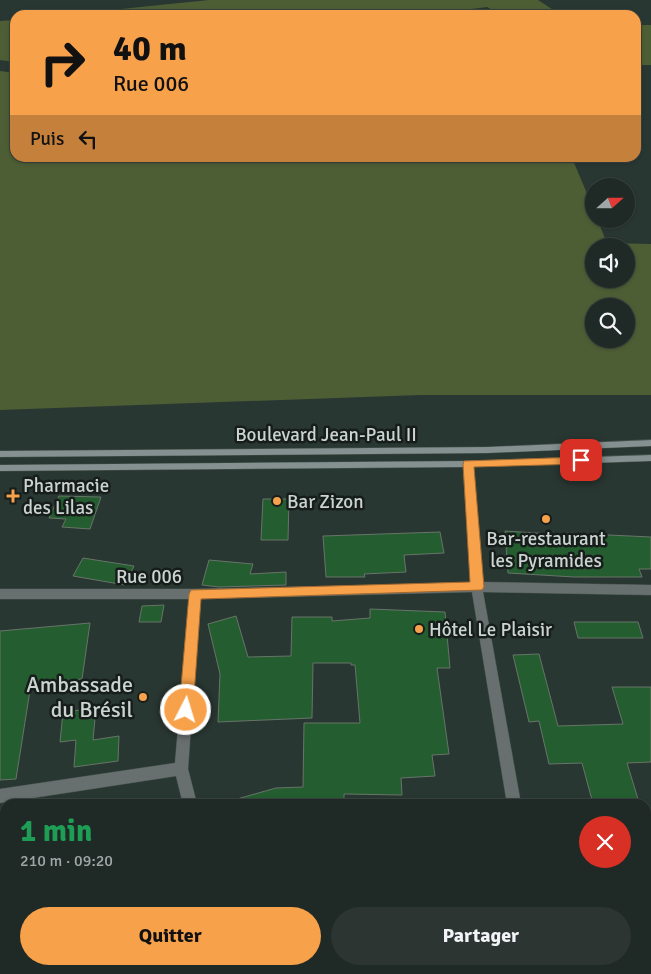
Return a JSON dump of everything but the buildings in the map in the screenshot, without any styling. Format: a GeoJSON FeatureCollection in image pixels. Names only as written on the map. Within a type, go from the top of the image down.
{"type":"FeatureCollection","features":[{"type":"Feature","properties":{"kind":"main road","name":"Boulevard Jean-Paul II"},"geometry":{"type":"LineString","coordinates":[[0,454],[488,450],[651,443]]}},
{"type":"Feature","properties":{"kind":"main road","name":"Boulevard Jean-Paul II"},"geometry":{"type":"LineString","coordinates":[[0,468],[468,464],[651,458]]}},
{"type":"Feature","properties":{"kind":"street"},"geometry":{"type":"LineString","coordinates":[[468,464],[477,587],[513,799]]}},
{"type":"Feature","properties":{"kind":"street","name":"Rue 006"},"geometry":{"type":"LineString","coordinates":[[0,594],[195,594],[477,587],[651,590]]}},
{"type":"Feature","properties":{"kind":"street"},"geometry":{"type":"LineString","coordinates":[[189,799],[181,769],[195,594]]}},
{"type":"Feature","properties":{"kind":"street"},"geometry":{"type":"LineString","coordinates":[[0,796],[181,769]]}},
{"type":"Feature","properties":{"kind":"green space"},"geometry":{"type":"Polygon","coordinates":[[[209,0],[538,0],[553,10],[493,10],[487,7],[464,10],[111,10],[209,0]]]}},
{"type":"Feature","properties":{"kind":"green space"},"geometry":{"type":"Polygon","coordinates":[[[10,20],[10,61],[0,60],[0,21],[10,20]]]}},
{"type":"Feature","properties":{"kind":"green space"},"geometry":{"type":"Polygon","coordinates":[[[641,25],[651,25],[651,65],[641,65],[641,25]]]}},
{"type":"Feature","properties":{"kind":"green space"},"geometry":{"type":"Polygon","coordinates":[[[0,71],[10,72],[10,162],[574,162],[585,189],[585,228],[601,228],[605,238],[585,238],[585,288],[635,288],[635,244],[651,244],[651,395],[420,395],[0,410],[0,71]]]}},
{"type":"Feature","properties":{"kind":"place","name":"Pharmacie des Lilas"},"geometry":{"type":"Point","coordinates":[13,496]}},
{"type":"Feature","properties":{"kind":"place","name":"Bar Zizon"},"geometry":{"type":"Point","coordinates":[277,501]}},
{"type":"Feature","properties":{"kind":"place","name":"Bar-restaurant les Pyramides"},"geometry":{"type":"Point","coordinates":[546,519]}},
{"type":"Feature","properties":{"kind":"place","name":"Hôtel Le Plaisir"},"geometry":{"type":"Point","coordinates":[419,629]}},
{"type":"Feature","properties":{"kind":"place","name":"Ambassade du Brésil"},"geometry":{"type":"Point","coordinates":[143,697]}},
{"type":"Feature","properties":{"kind":"route"},"geometry":{"type":"LineString","coordinates":[[186,710],[195,594],[477,587],[468,464],[581,460]]}}]}
